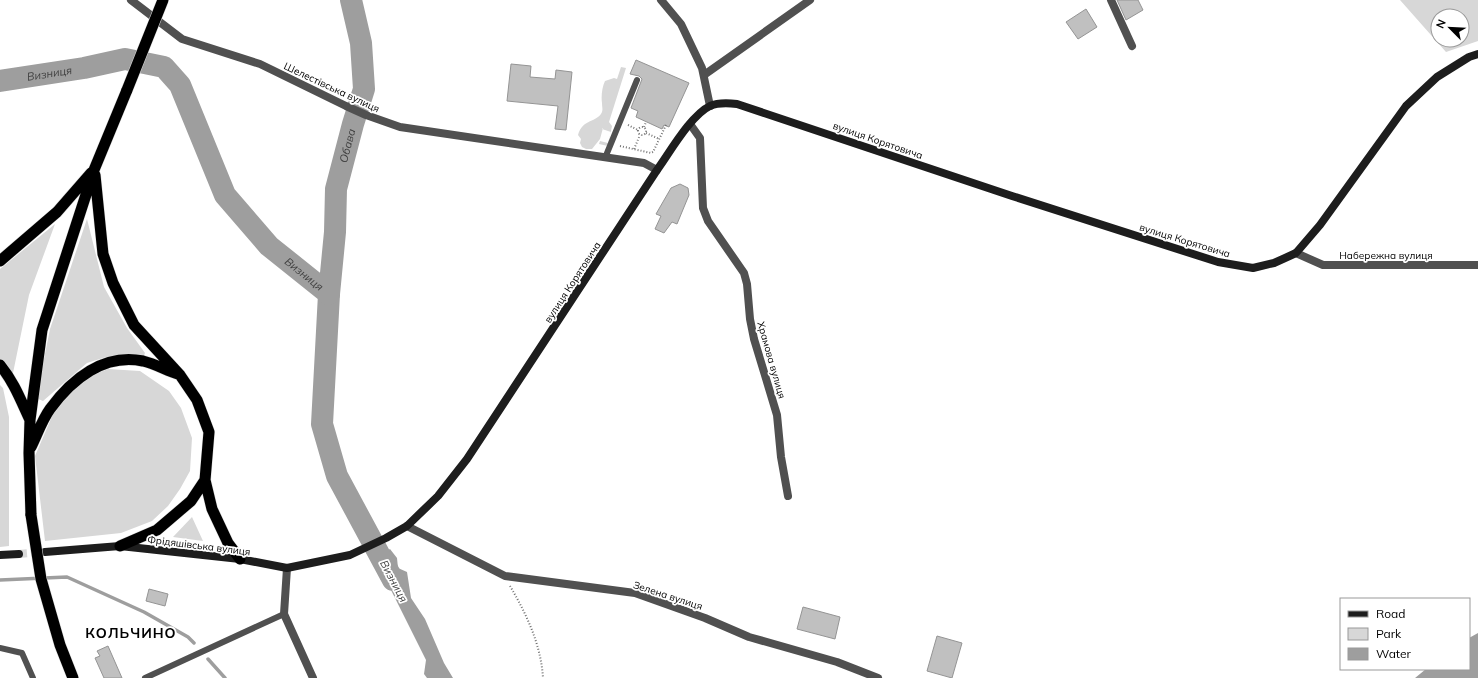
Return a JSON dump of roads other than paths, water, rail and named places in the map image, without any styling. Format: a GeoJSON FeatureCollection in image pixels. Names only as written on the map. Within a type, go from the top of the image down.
{"type":"FeatureCollection","features":[{"type":"Feature","properties":{"kind":"highway"},"geometry":{"type":"LineString","coordinates":[[73,678],[60,645],[41,579],[31,515],[29,453],[30,420],[42,330],[94,170],[163,0]]}},
{"type":"Feature","properties":{"kind":"highway"},"geometry":{"type":"LineString","coordinates":[[0,261],[57,212],[94,170]]}},
{"type":"Feature","properties":{"kind":"highway"},"geometry":{"type":"LineString","coordinates":[[94,170],[103,254],[113,283],[134,325],[180,375],[197,400],[209,432],[205,480],[212,509],[228,543],[240,559]]}},
{"type":"Feature","properties":{"kind":"highway"},"geometry":{"type":"LineString","coordinates":[[29,453],[49,410],[68,388],[86,372],[106,362],[125,360],[143,361],[180,375]]}},
{"type":"Feature","properties":{"kind":"highway"},"geometry":{"type":"LineString","coordinates":[[0,365],[15,387],[30,420]]}},
{"type":"Feature","properties":{"kind":"highway"},"geometry":{"type":"LineString","coordinates":[[120,546],[157,530],[191,501],[205,480]]}},
{"type":"Feature","properties":{"kind":"main road","name":"вулиця Корятовича"},"geometry":{"type":"LineString","coordinates":[[350,555],[407,526],[438,496],[467,459],[657,170],[690,124],[699,114],[710,106],[725,102],[738,104],[1218,262],[1253,268],[1274,264],[1296,253],[1320,225],[1406,106],[1437,77],[1469,57],[1478,54]]}},
{"type":"Feature","properties":{"kind":"main road","name":"Фрідяшівська вулиця"},"geometry":{"type":"LineString","coordinates":[[45,552],[120,546],[240,559],[287,568],[350,555]]}},
{"type":"Feature","properties":{"kind":"main road"},"geometry":{"type":"LineString","coordinates":[[0,555],[19,554]]}},
{"type":"Feature","properties":{"kind":"street","name":"Шелестівська вулиця"},"geometry":{"type":"LineString","coordinates":[[131,0],[182,39],[260,64],[366,116],[400,127],[644,163],[657,170]]}},
{"type":"Feature","properties":{"kind":"street"},"geometry":{"type":"LineString","coordinates":[[661,0],[681,24],[704,75],[710,106]]}},
{"type":"Feature","properties":{"kind":"street"},"geometry":{"type":"LineString","coordinates":[[704,75],[810,0]]}},
{"type":"Feature","properties":{"kind":"street"},"geometry":{"type":"LineString","coordinates":[[1111,0],[1132,46]]}},
{"type":"Feature","properties":{"kind":"street","name":"Храмова вулиця"},"geometry":{"type":"LineString","coordinates":[[690,124],[700,138],[703,208],[708,221],[744,273],[747,284],[750,319],[754,339],[777,415],[781,457],[788,496]]}},
{"type":"Feature","properties":{"kind":"street","name":"Набережна вулиця"},"geometry":{"type":"LineString","coordinates":[[1296,253],[1323,265],[1478,265]]}},
{"type":"Feature","properties":{"kind":"street","name":"Зелена вулиця"},"geometry":{"type":"LineString","coordinates":[[407,526],[505,576],[635,593],[705,618],[749,637],[837,662],[878,678]]}},
{"type":"Feature","properties":{"kind":"street"},"geometry":{"type":"LineString","coordinates":[[287,568],[284,614],[313,678]]}},
{"type":"Feature","properties":{"kind":"lane"},"geometry":{"type":"LineString","coordinates":[[605,158],[637,80]]}},
{"type":"Feature","properties":{"kind":"lane"},"geometry":{"type":"LineString","coordinates":[[145,678],[284,614]]}},
{"type":"Feature","properties":{"kind":"lane"},"geometry":{"type":"LineString","coordinates":[[0,648],[22,653],[33,678]]}},
{"type":"Feature","properties":{"kind":"water"},"geometry":{"type":"Polygon","coordinates":[[[390,549],[397,558],[398,568],[407,572],[411,598],[425,619],[444,663],[453,678],[427,678],[424,674],[426,660],[375,558],[390,549]]]}},
{"type":"Feature","properties":{"kind":"water"},"geometry":{"type":"Polygon","coordinates":[[[1478,633],[1478,678],[1415,678],[1425,670],[1470,670],[1470,637],[1478,633]]]}},
{"type":"Feature","properties":{"kind":"waterway","name":"Обава"},"geometry":{"type":"LineString","coordinates":[[329,294],[335,232],[336,189],[364,89],[361,43],[351,0]]}},
{"type":"Feature","properties":{"kind":"waterway","name":"Визниця"},"geometry":{"type":"LineString","coordinates":[[0,81],[84,68],[125,59],[164,67],[180,85],[225,195],[269,246],[329,294],[322,424],[337,476],[393,580]]}},
{"type":"Feature","properties":{"kind":"waterway"},"geometry":{"type":"LineString","coordinates":[[0,580],[67,577],[144,612],[188,637],[194,643]]}},
{"type":"Feature","properties":{"kind":"waterway"},"geometry":{"type":"LineString","coordinates":[[208,659],[225,678]]}},
{"type":"Feature","properties":{"kind":"tunnel"},"geometry":{"type":"LineString","coordinates":[[19,554],[42,552]]}},
{"type":"Feature","properties":{"kind":"district","name":"КОЛЬЧИНО"},"geometry":{"type":"Point","coordinates":[131,633]}}]}
